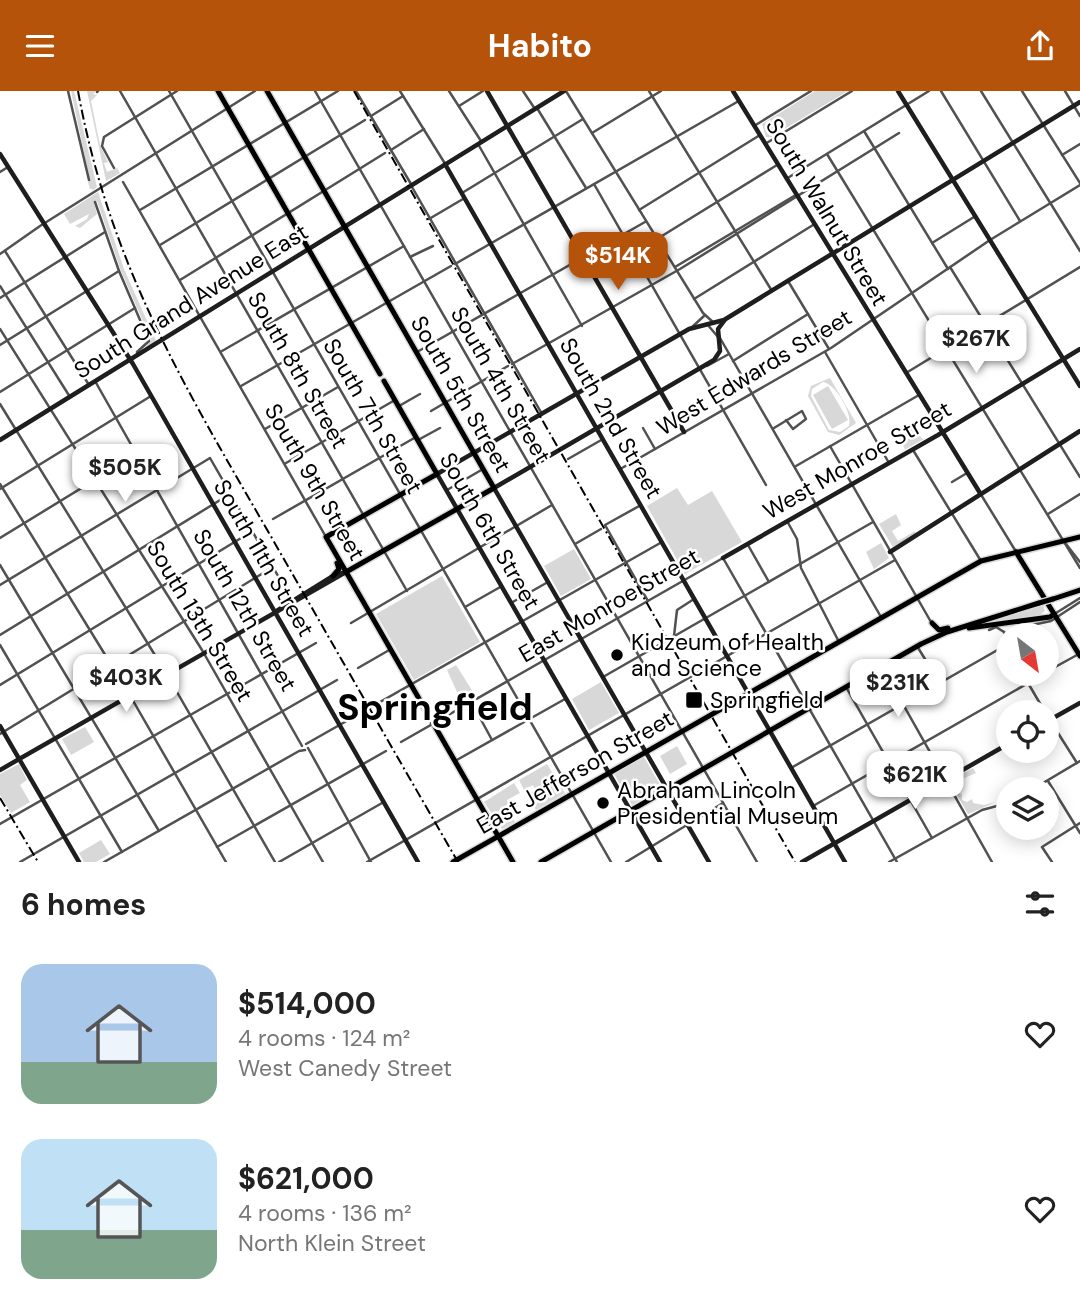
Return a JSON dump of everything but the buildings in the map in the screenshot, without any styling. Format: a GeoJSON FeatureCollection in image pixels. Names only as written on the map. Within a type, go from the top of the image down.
{"type":"FeatureCollection","features":[{"type":"Feature","properties":{"kind":"main road","name":"South 6th Street"},"geometry":{"type":"LineString","coordinates":[[218,91],[437,474]]}},
{"type":"Feature","properties":{"kind":"main road","name":"South 5th Street"},"geometry":{"type":"LineString","coordinates":[[267,91],[494,488]]}},
{"type":"Feature","properties":{"kind":"main road"},"geometry":{"type":"LineString","coordinates":[[326,537],[437,474]]}},
{"type":"Feature","properties":{"kind":"main road"},"geometry":{"type":"LineString","coordinates":[[346,572],[494,488]]}},
{"type":"Feature","properties":{"kind":"main road","name":"South 9th Street"},"geometry":{"type":"LineString","coordinates":[[326,537],[513,862]]}},
{"type":"Feature","properties":{"kind":"main road","name":"East Jefferson Street"},"geometry":{"type":"LineString","coordinates":[[453,862],[981,561],[1065,543],[1080,537]]}},
{"type":"Feature","properties":{"kind":"main road"},"geometry":{"type":"LineString","coordinates":[[330,544],[339,568],[332,576]]}},
{"type":"Feature","properties":{"kind":"main road"},"geometry":{"type":"LineString","coordinates":[[1028,572],[1024,558],[1030,549]]}},
{"type":"Feature","properties":{"kind":"main road"},"geometry":{"type":"LineString","coordinates":[[1016,552],[1079,655]]}},
{"type":"Feature","properties":{"kind":"main road"},"geometry":{"type":"LineString","coordinates":[[932,623],[943,630],[1080,590]]}},
{"type":"Feature","properties":{"kind":"main road"},"geometry":{"type":"LineString","coordinates":[[1023,620],[1046,613],[1042,594]]}},
{"type":"Feature","properties":{"kind":"main road"},"geometry":{"type":"LineString","coordinates":[[541,862],[920,645],[947,632],[1015,610]]}},
{"type":"Feature","properties":{"kind":"main road"},"geometry":{"type":"LineString","coordinates":[[920,645],[970,628],[1055,615]]}},
{"type":"Feature","properties":{"kind":"main road"},"geometry":{"type":"LineString","coordinates":[[920,645],[934,633],[932,623]]}},
{"type":"Feature","properties":{"kind":"street"},"geometry":{"type":"LineString","coordinates":[[68,91],[89,180]]}},
{"type":"Feature","properties":{"kind":"street","name":"South 8th Street"},"geometry":{"type":"LineString","coordinates":[[120,91],[407,591]]}},
{"type":"Feature","properties":{"kind":"street"},"geometry":{"type":"LineString","coordinates":[[114,168],[101,143],[104,137],[177,91]]}},
{"type":"Feature","properties":{"kind":"street"},"geometry":{"type":"LineString","coordinates":[[0,254],[155,152],[256,91]]}},
{"type":"Feature","properties":{"kind":"street","name":"South 4th Street"},"geometry":{"type":"LineString","coordinates":[[315,91],[757,862]]}},
{"type":"Feature","properties":{"kind":"street"},"geometry":{"type":"LineString","coordinates":[[139,210],[338,91]]}},
{"type":"Feature","properties":{"kind":"street"},"geometry":{"type":"LineString","coordinates":[[356,91],[412,185],[453,265],[484,314],[510,365],[542,414]]}},
{"type":"Feature","properties":{"kind":"street","name":"South 2nd Street"},"geometry":{"type":"LineString","coordinates":[[400,91],[445,164],[845,862]]}},
{"type":"Feature","properties":{"kind":"street"},"geometry":{"type":"LineString","coordinates":[[449,91],[582,326]]}},
{"type":"Feature","properties":{"kind":"street"},"geometry":{"type":"LineString","coordinates":[[458,106],[485,91],[525,154],[684,432]]}},
{"type":"Feature","properties":{"kind":"street"},"geometry":{"type":"LineString","coordinates":[[523,91],[586,188]]}},
{"type":"Feature","properties":{"kind":"street"},"geometry":{"type":"LineString","coordinates":[[565,91],[694,299],[714,323]]}},
{"type":"Feature","properties":{"kind":"street","name":"South Grand Avenue East"},"geometry":{"type":"LineString","coordinates":[[0,440],[565,91]]}},
{"type":"Feature","properties":{"kind":"street"},"geometry":{"type":"LineString","coordinates":[[649,91],[772,291]]}},
{"type":"Feature","properties":{"kind":"street"},"geometry":{"type":"LineString","coordinates":[[592,133],[660,91]]}},
{"type":"Feature","properties":{"kind":"street","name":"South Walnut Street"},"geometry":{"type":"LineString","coordinates":[[733,91],[980,493]]}},
{"type":"Feature","properties":{"kind":"street"},"geometry":{"type":"LineString","coordinates":[[754,126],[811,91]]}},
{"type":"Feature","properties":{"kind":"street"},"geometry":{"type":"LineString","coordinates":[[765,144],[852,91]]}},
{"type":"Feature","properties":{"kind":"street"},"geometry":{"type":"LineString","coordinates":[[898,91],[1080,386]]}},
{"type":"Feature","properties":{"kind":"street"},"geometry":{"type":"LineString","coordinates":[[786,179],[929,91]]}},
{"type":"Feature","properties":{"kind":"street"},"geometry":{"type":"LineString","coordinates":[[941,91],[1020,221]]}},
{"type":"Feature","properties":{"kind":"street"},"geometry":{"type":"LineString","coordinates":[[981,91],[1080,251]]}},
{"type":"Feature","properties":{"kind":"street"},"geometry":{"type":"LineString","coordinates":[[1022,91],[1080,184]]}},
{"type":"Feature","properties":{"kind":"street"},"geometry":{"type":"LineString","coordinates":[[1065,91],[1080,116]]}},
{"type":"Feature","properties":{"kind":"street","name":"South 7th Street"},"geometry":{"type":"LineString","coordinates":[[170,93],[611,862]]}},
{"type":"Feature","properties":{"kind":"street"},"geometry":{"type":"LineString","coordinates":[[371,116],[403,96]]}},
{"type":"Feature","properties":{"kind":"street"},"geometry":{"type":"LineString","coordinates":[[241,387],[739,101]]}},
{"type":"Feature","properties":{"kind":"street"},"geometry":{"type":"LineString","coordinates":[[689,330],[724,320],[1080,102]]}},
{"type":"Feature","properties":{"kind":"street"},"geometry":{"type":"LineString","coordinates":[[429,219],[495,173],[583,119]]}},
{"type":"Feature","properties":{"kind":"street"},"geometry":{"type":"LineString","coordinates":[[160,245],[365,120]]}},
{"type":"Feature","properties":{"kind":"street"},"geometry":{"type":"LineString","coordinates":[[390,150],[424,129]]}},
{"type":"Feature","properties":{"kind":"street"},"geometry":{"type":"LineString","coordinates":[[864,131],[1080,477]]}},
{"type":"Feature","properties":{"kind":"street"},"geometry":{"type":"LineString","coordinates":[[431,411],[652,285],[789,197],[797,196],[899,133]]}},
{"type":"Feature","properties":{"kind":"street"},"geometry":{"type":"LineString","coordinates":[[639,210],[760,135]]}},
{"type":"Feature","properties":{"kind":"street"},"geometry":{"type":"LineString","coordinates":[[1062,155],[1080,143]]}},
{"type":"Feature","properties":{"kind":"street"},"geometry":{"type":"LineString","coordinates":[[180,280],[384,153]]}},
{"type":"Feature","properties":{"kind":"street","name":"South 11th Street"},"geometry":{"type":"LineString","coordinates":[[0,154],[130,360],[418,862]]}},
{"type":"Feature","properties":{"kind":"street"},"geometry":{"type":"LineString","coordinates":[[827,154],[1080,568]]}},
{"type":"Feature","properties":{"kind":"street"},"geometry":{"type":"LineString","coordinates":[[657,239],[778,165]]}},
{"type":"Feature","properties":{"kind":"street"},"geometry":{"type":"LineString","coordinates":[[0,172],[8,167]]}},
{"type":"Feature","properties":{"kind":"street","name":"South 9th Street"},"geometry":{"type":"LineString","coordinates":[[123,182],[326,537]]}},
{"type":"Feature","properties":{"kind":"street"},"geometry":{"type":"LineString","coordinates":[[594,184],[766,485]]}},
{"type":"Feature","properties":{"kind":"street","name":"West Edwards Street"},"geometry":{"type":"LineString","coordinates":[[620,469],[827,350],[990,240],[1080,184]]}},
{"type":"Feature","properties":{"kind":"street"},"geometry":{"type":"LineString","coordinates":[[95,202],[118,271],[149,341],[137,352],[138,355]]}},
{"type":"Feature","properties":{"kind":"street"},"geometry":{"type":"LineString","coordinates":[[932,243],[975,216]]}},
{"type":"Feature","properties":{"kind":"street"},"geometry":{"type":"LineString","coordinates":[[417,352],[646,221]]}},
{"type":"Feature","properties":{"kind":"street"},"geometry":{"type":"LineString","coordinates":[[694,299],[815,224]]}},
{"type":"Feature","properties":{"kind":"street"},"geometry":{"type":"LineString","coordinates":[[0,298],[105,232]]}},
{"type":"Feature","properties":{"kind":"street"},"geometry":{"type":"LineString","coordinates":[[220,351],[404,246]]}},
{"type":"Feature","properties":{"kind":"street"},"geometry":{"type":"LineString","coordinates":[[410,257],[433,246]]}},
{"type":"Feature","properties":{"kind":"street"},"geometry":{"type":"LineString","coordinates":[[5,251],[89,385]]}},
{"type":"Feature","properties":{"kind":"street"},"geometry":{"type":"LineString","coordinates":[[906,373],[1080,267]]}},
{"type":"Feature","properties":{"kind":"street"},"geometry":{"type":"LineString","coordinates":[[0,345],[118,271]]}},
{"type":"Feature","properties":{"kind":"street"},"geometry":{"type":"LineString","coordinates":[[788,281],[888,463]]}},
{"type":"Feature","properties":{"kind":"street"},"geometry":{"type":"LineString","coordinates":[[0,286],[70,397]]}},
{"type":"Feature","properties":{"kind":"street"},"geometry":{"type":"LineString","coordinates":[[0,392],[135,308]]}},
{"type":"Feature","properties":{"kind":"street"},"geometry":{"type":"LineString","coordinates":[[437,474],[689,330],[703,320],[703,313]]}},
{"type":"Feature","properties":{"kind":"street"},"geometry":{"type":"LineString","coordinates":[[733,361],[808,314]]}},
{"type":"Feature","properties":{"kind":"street"},"geometry":{"type":"LineString","coordinates":[[701,369],[719,353],[718,335],[724,320]]}},
{"type":"Feature","properties":{"kind":"street"},"geometry":{"type":"LineString","coordinates":[[707,323],[718,335],[774,428],[881,617]]}},
{"type":"Feature","properties":{"kind":"street","name":"South 13th Street"},"geometry":{"type":"LineString","coordinates":[[0,329],[204,654],[323,862]]}},
{"type":"Feature","properties":{"kind":"street","name":"West Monroe Street"},"geometry":{"type":"LineString","coordinates":[[723,558],[1080,349]]}},
{"type":"Feature","properties":{"kind":"street"},"geometry":{"type":"LineString","coordinates":[[494,488],[729,354]]}},
{"type":"Feature","properties":{"kind":"street","name":"South 12th Street"},"geometry":{"type":"LineString","coordinates":[[95,381],[369,861]]}},
{"type":"Feature","properties":{"kind":"street"},"geometry":{"type":"LineString","coordinates":[[265,429],[338,386]]}},
{"type":"Feature","properties":{"kind":"street"},"geometry":{"type":"LineString","coordinates":[[285,464],[359,422],[420,394]]}},
{"type":"Feature","properties":{"kind":"street"},"geometry":{"type":"LineString","coordinates":[[796,466],[919,395]]}},
{"type":"Feature","properties":{"kind":"street"},"geometry":{"type":"LineString","coordinates":[[151,397],[1,487],[130,696],[226,862]]}},
{"type":"Feature","properties":{"kind":"street"},"geometry":{"type":"LineString","coordinates":[[0,404],[148,643],[277,862],[384,802]]}},
{"type":"Feature","properties":{"kind":"street"},"geometry":{"type":"LineString","coordinates":[[774,428],[786,420],[802,411],[806,419],[793,429],[786,420]]}},
{"type":"Feature","properties":{"kind":"street"},"geometry":{"type":"LineString","coordinates":[[273,519],[379,458],[440,428]]}},
{"type":"Feature","properties":{"kind":"street"},"geometry":{"type":"LineString","coordinates":[[643,429],[655,449]]}},
{"type":"Feature","properties":{"kind":"street"},"geometry":{"type":"LineString","coordinates":[[890,552],[1080,432]]}},
{"type":"Feature","properties":{"kind":"street"},"geometry":{"type":"LineString","coordinates":[[568,459],[603,439]]}},
{"type":"Feature","properties":{"kind":"street"},"geometry":{"type":"LineString","coordinates":[[830,446],[932,623]]}},
{"type":"Feature","properties":{"kind":"street"},"geometry":{"type":"LineString","coordinates":[[913,449],[981,561]]}},
{"type":"Feature","properties":{"kind":"street"},"geometry":{"type":"LineString","coordinates":[[0,538],[137,454]]}},
{"type":"Feature","properties":{"kind":"street"},"geometry":{"type":"LineString","coordinates":[[0,585],[210,458],[289,595]]}},
{"type":"Feature","properties":{"kind":"street"},"geometry":{"type":"LineString","coordinates":[[447,490],[484,469]]}},
{"type":"Feature","properties":{"kind":"street"},"geometry":{"type":"LineString","coordinates":[[952,482],[967,473]]}},
{"type":"Feature","properties":{"kind":"street","name":"South 6th Street"},"geometry":{"type":"LineString","coordinates":[[437,474],[660,862]]}},
{"type":"Feature","properties":{"kind":"street","name":"South 5th Street"},"geometry":{"type":"LineString","coordinates":[[494,488],[709,862]]}},
{"type":"Feature","properties":{"kind":"street"},"geometry":{"type":"LineString","coordinates":[[980,493],[1016,552]]}},
{"type":"Feature","properties":{"kind":"street"},"geometry":{"type":"LineString","coordinates":[[0,635],[230,494]]}},
{"type":"Feature","properties":{"kind":"street"},"geometry":{"type":"LineString","coordinates":[[1048,514],[1080,495]]}},
{"type":"Feature","properties":{"kind":"street"},"geometry":{"type":"LineString","coordinates":[[351,623],[552,505]]}},
{"type":"Feature","properties":{"kind":"street"},"geometry":{"type":"LineString","coordinates":[[641,505],[605,525],[648,601]]}},
{"type":"Feature","properties":{"kind":"street"},"geometry":{"type":"LineString","coordinates":[[787,521],[797,539],[800,564],[839,642]]}},
{"type":"Feature","properties":{"kind":"street"},"geometry":{"type":"LineString","coordinates":[[603,677],[873,522]]}},
{"type":"Feature","properties":{"kind":"street"},"geometry":{"type":"LineString","coordinates":[[575,544],[601,529]]}},
{"type":"Feature","properties":{"kind":"street"},"geometry":{"type":"LineString","coordinates":[[0,685],[251,532]]}},
{"type":"Feature","properties":{"kind":"street"},"geometry":{"type":"LineString","coordinates":[[104,862],[626,561],[662,543]]}},
{"type":"Feature","properties":{"kind":"street"},"geometry":{"type":"LineString","coordinates":[[1065,543],[1080,562]]}},
{"type":"Feature","properties":{"kind":"street"},"geometry":{"type":"LineString","coordinates":[[747,544],[769,582]]}},
{"type":"Feature","properties":{"kind":"street"},"geometry":{"type":"LineString","coordinates":[[723,558],[896,860]]}},
{"type":"Feature","properties":{"kind":"street","name":"East Monroe Street"},"geometry":{"type":"LineString","coordinates":[[401,742],[723,558]]}},
{"type":"Feature","properties":{"kind":"street"},"geometry":{"type":"LineString","coordinates":[[369,861],[895,560]]}},
{"type":"Feature","properties":{"kind":"street"},"geometry":{"type":"LineString","coordinates":[[0,565],[94,717],[159,831]]}},
{"type":"Feature","properties":{"kind":"street"},"geometry":{"type":"LineString","coordinates":[[2,733],[273,567]]}},
{"type":"Feature","properties":{"kind":"street"},"geometry":{"type":"LineString","coordinates":[[275,613],[332,576],[346,572]]}},
{"type":"Feature","properties":{"kind":"street"},"geometry":{"type":"LineString","coordinates":[[0,770],[346,572]]}},
{"type":"Feature","properties":{"kind":"street"},"geometry":{"type":"LineString","coordinates":[[511,603],[548,582]]}},
{"type":"Feature","properties":{"kind":"street"},"geometry":{"type":"LineString","coordinates":[[465,607],[502,586]]}},
{"type":"Feature","properties":{"kind":"street"},"geometry":{"type":"LineString","coordinates":[[674,636],[677,610],[694,599]]}},
{"type":"Feature","properties":{"kind":"street"},"geometry":{"type":"LineString","coordinates":[[1037,623],[1080,600]]}},
{"type":"Feature","properties":{"kind":"street"},"geometry":{"type":"LineString","coordinates":[[989,630],[996,627]]}},
{"type":"Feature","properties":{"kind":"street"},"geometry":{"type":"LineString","coordinates":[[0,824],[316,643]]}},
{"type":"Feature","properties":{"kind":"street"},"geometry":{"type":"LineString","coordinates":[[0,645],[122,852]]}},
{"type":"Feature","properties":{"kind":"street"},"geometry":{"type":"LineString","coordinates":[[920,645],[940,683]]}},
{"type":"Feature","properties":{"kind":"street"},"geometry":{"type":"LineString","coordinates":[[358,668],[391,649]]}},
{"type":"Feature","properties":{"kind":"street"},"geometry":{"type":"LineString","coordinates":[[791,768],[996,651]]}},
{"type":"Feature","properties":{"kind":"street"},"geometry":{"type":"LineString","coordinates":[[1059,666],[1079,655]]}},
{"type":"Feature","properties":{"kind":"street"},"geometry":{"type":"LineString","coordinates":[[882,667],[992,862]]}},
{"type":"Feature","properties":{"kind":"street"},"geometry":{"type":"LineString","coordinates":[[20,862],[337,680]]}},
{"type":"Feature","properties":{"kind":"street"},"geometry":{"type":"LineString","coordinates":[[813,806],[1023,686]]}},
{"type":"Feature","properties":{"kind":"street"},"geometry":{"type":"LineString","coordinates":[[846,687],[932,838]]}},
{"type":"Feature","properties":{"kind":"street"},"geometry":{"type":"LineString","coordinates":[[456,761],[566,698]]}},
{"type":"Feature","properties":{"kind":"street"},"geometry":{"type":"LineString","coordinates":[[471,702],[492,740]]}},
{"type":"Feature","properties":{"kind":"street"},"geometry":{"type":"LineString","coordinates":[[1059,715],[1080,703]]}},
{"type":"Feature","properties":{"kind":"street"},"geometry":{"type":"LineString","coordinates":[[0,726],[79,862]]}},
{"type":"Feature","properties":{"kind":"street"},"geometry":{"type":"LineString","coordinates":[[1054,777],[1078,762],[1059,736]]}},
{"type":"Feature","properties":{"kind":"street"},"geometry":{"type":"LineString","coordinates":[[217,847],[386,751]]}},
{"type":"Feature","properties":{"kind":"street"},"geometry":{"type":"LineString","coordinates":[[802,862],[996,751]]}},
{"type":"Feature","properties":{"kind":"street"},"geometry":{"type":"LineString","coordinates":[[1059,799],[1080,833]]}},
{"type":"Feature","properties":{"kind":"street"},"geometry":{"type":"LineString","coordinates":[[626,862],[723,803]]}},
{"type":"Feature","properties":{"kind":"street"},"geometry":{"type":"LineString","coordinates":[[890,862],[967,818],[996,806]]}},
{"type":"Feature","properties":{"kind":"street"},"geometry":{"type":"LineString","coordinates":[[1052,862],[1042,847],[1080,823]]}},
{"type":"Feature","properties":{"kind":"shaded area"},"geometry":{"type":"Polygon","coordinates":[[[71,91],[74,91],[97,187],[91,192],[93,189],[90,189],[88,182],[90,181],[71,91]]]}},
{"type":"Feature","properties":{"kind":"shaded area"},"geometry":{"type":"Polygon","coordinates":[[[87,91],[96,91],[93,94],[97,95],[91,101],[100,145],[108,162],[104,163],[107,172],[117,168],[120,173],[106,181],[87,91]]]}},
{"type":"Feature","properties":{"kind":"shaded area"},"geometry":{"type":"Polygon","coordinates":[[[815,91],[848,91],[771,137],[766,137],[762,124],[815,91]]]}},
{"type":"Feature","properties":{"kind":"shaded area"},"geometry":{"type":"Polygon","coordinates":[[[98,192],[124,269],[156,341],[145,348],[151,340],[121,271],[97,201],[94,203],[97,214],[80,228],[75,226],[87,219],[89,214],[70,224],[64,214],[98,192]]]}},
{"type":"Feature","properties":{"kind":"shaded area"},"geometry":{"type":"Polygon","coordinates":[[[830,378],[856,423],[839,435],[828,432],[808,396],[811,386],[830,378]],[[823,382],[812,389],[811,396],[829,430],[840,432],[849,426],[850,421],[846,407],[828,384],[823,382]]]}},
{"type":"Feature","properties":{"kind":"shaded area"},"geometry":{"type":"Polygon","coordinates":[[[828,386],[848,420],[832,429],[813,395],[828,386]]]}},
{"type":"Feature","properties":{"kind":"shaded area"},"geometry":{"type":"Polygon","coordinates":[[[914,425],[922,439],[926,438],[899,453],[905,449],[897,435],[914,425]]]}},
{"type":"Feature","properties":{"kind":"shaded area"},"geometry":{"type":"Polygon","coordinates":[[[677,488],[688,505],[712,491],[742,542],[685,574],[647,506],[677,488]]]}},
{"type":"Feature","properties":{"kind":"shaded area"},"geometry":{"type":"Polygon","coordinates":[[[896,514],[901,525],[892,531],[898,541],[915,531],[916,534],[893,547],[879,524],[896,514]]]}},
{"type":"Feature","properties":{"kind":"shaded area"},"geometry":{"type":"Polygon","coordinates":[[[881,543],[889,558],[874,569],[866,552],[881,543]]]}},
{"type":"Feature","properties":{"kind":"shaded area"},"geometry":{"type":"Polygon","coordinates":[[[574,549],[591,579],[561,596],[544,566],[574,549]]]}},
{"type":"Feature","properties":{"kind":"shaded area"},"geometry":{"type":"Polygon","coordinates":[[[442,576],[480,642],[414,680],[376,614],[442,576]]]}},
{"type":"Feature","properties":{"kind":"shaded area"},"geometry":{"type":"Polygon","coordinates":[[[1043,605],[1045,611],[1040,615],[976,625],[1043,605]]]}},
{"type":"Feature","properties":{"kind":"shaded area"},"geometry":{"type":"Polygon","coordinates":[[[456,665],[475,695],[462,703],[447,670],[456,665]]]}},
{"type":"Feature","properties":{"kind":"shaded area"},"geometry":{"type":"Polygon","coordinates":[[[601,682],[619,713],[589,730],[572,699],[601,682]]]}},
{"type":"Feature","properties":{"kind":"shaded area"},"geometry":{"type":"Polygon","coordinates":[[[85,727],[94,742],[71,755],[62,739],[85,727]]]}},
{"type":"Feature","properties":{"kind":"shaded area"},"geometry":{"type":"Polygon","coordinates":[[[677,746],[687,764],[670,774],[660,756],[677,746]]]}},
{"type":"Feature","properties":{"kind":"shaded area"},"geometry":{"type":"Polygon","coordinates":[[[644,757],[662,788],[632,805],[614,774],[644,757]]]}},
{"type":"Feature","properties":{"kind":"shaded area"},"geometry":{"type":"Polygon","coordinates":[[[19,764],[27,780],[20,785],[30,802],[11,813],[0,795],[0,774],[19,764]]]}},
{"type":"Feature","properties":{"kind":"shaded area"},"geometry":{"type":"Polygon","coordinates":[[[547,764],[565,793],[536,810],[533,805],[541,800],[533,785],[524,790],[519,780],[547,764]]]}},
{"type":"Feature","properties":{"kind":"shaded area"},"geometry":{"type":"Polygon","coordinates":[[[973,768],[976,773],[953,783],[958,793],[962,794],[962,800],[967,802],[972,799],[973,803],[984,805],[996,802],[968,814],[949,781],[973,768]]]}},
{"type":"Feature","properties":{"kind":"shaded area"},"geometry":{"type":"Polygon","coordinates":[[[514,783],[520,793],[507,800],[510,806],[507,809],[515,822],[502,829],[484,802],[514,783]]]}},
{"type":"Feature","properties":{"kind":"shaded area"},"geometry":{"type":"Polygon","coordinates":[[[101,840],[110,854],[96,862],[84,862],[79,853],[101,840]]]}},
{"type":"Feature","properties":{"kind":"railway"},"geometry":{"type":"LineString","coordinates":[[78,91],[92,154],[110,214],[155,325],[210,431],[458,862]]}},
{"type":"Feature","properties":{"kind":"railway"},"geometry":{"type":"LineString","coordinates":[[354,91],[795,862]]}},
{"type":"Feature","properties":{"kind":"railway"},"geometry":{"type":"LineString","coordinates":[[0,798],[38,862]]}},
{"type":"Feature","properties":{"kind":"place","name":"Kidzeum of Health and Science"},"geometry":{"type":"Point","coordinates":[617,655]}},
{"type":"Feature","properties":{"kind":"place","name":"Springfield"},"geometry":{"type":"Point","coordinates":[694,700]}},
{"type":"Feature","properties":{"kind":"place","name":"Abraham Lincoln Presidential Museum"},"geometry":{"type":"Point","coordinates":[603,803]}},
{"type":"Feature","properties":{"kind":"district","name":"Springfield"},"geometry":{"type":"Point","coordinates":[435,707]}}]}
